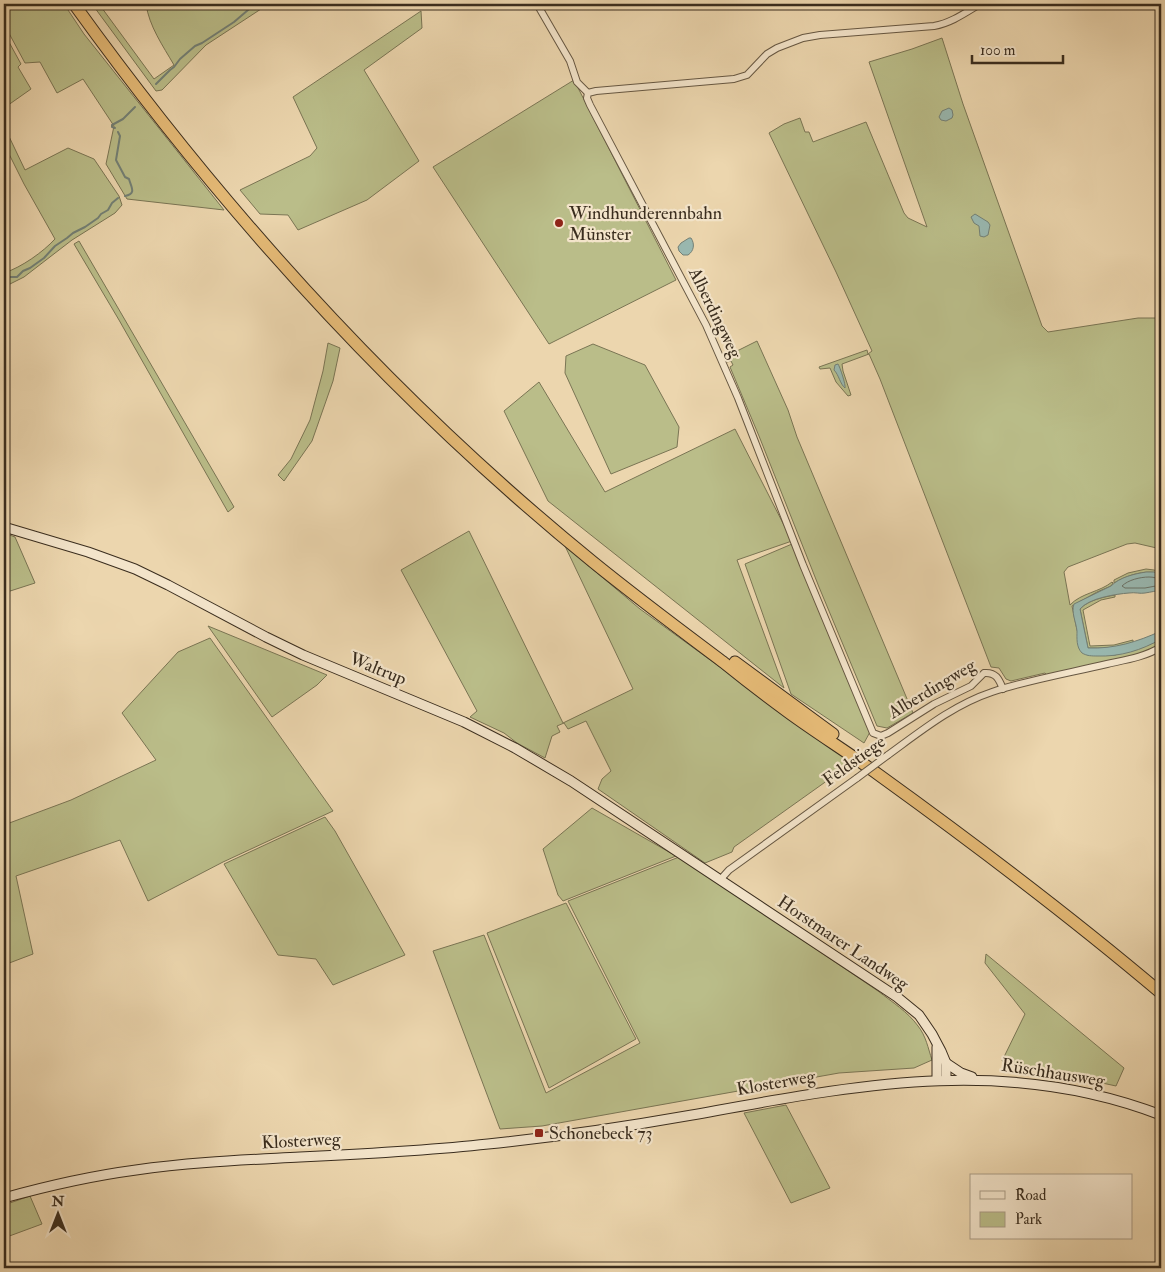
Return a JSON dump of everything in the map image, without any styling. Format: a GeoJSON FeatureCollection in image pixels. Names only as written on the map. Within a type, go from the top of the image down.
{"type":"FeatureCollection","features":[{"type":"Feature","properties":{"kind":"highway"},"geometry":{"type":"LineString","coordinates":[[74,4],[118,65],[182,147],[264,245],[372,361],[443,431],[551,527],[646,604],[790,714],[852,756],[996,861],[1161,993]]}},
{"type":"Feature","properties":{"kind":"highway"},"geometry":{"type":"LineString","coordinates":[[82,4],[168,118],[222,186],[263,233],[375,354],[487,462],[571,535],[649,598],[1021,873],[1161,986]]}},
{"type":"Feature","properties":{"kind":"main road","name":"Waltrup"},"geometry":{"type":"LineString","coordinates":[[4,527],[128,566],[303,655],[483,731],[565,778],[720,880]]}},
{"type":"Feature","properties":{"kind":"main road","name":"Horstmarer Landweg"},"geometry":{"type":"LineString","coordinates":[[720,880],[897,997],[919,1015],[941,1051],[946,1063],[942,1080]]}},
{"type":"Feature","properties":{"kind":"main road","name":"Horstmarer Landweg"},"geometry":{"type":"LineString","coordinates":[[937,1044],[942,1080]]}},
{"type":"Feature","properties":{"kind":"main road"},"geometry":{"type":"LineString","coordinates":[[946,1063],[961,1073],[987,1080]]}},
{"type":"Feature","properties":{"kind":"main road","name":"Rüschhausweg"},"geometry":{"type":"LineString","coordinates":[[942,1080],[987,1080],[1030,1083],[1121,1101],[1161,1115]]}},
{"type":"Feature","properties":{"kind":"main road","name":"Klosterweg"},"geometry":{"type":"LineString","coordinates":[[4,1198],[83,1178],[135,1170],[178,1165],[441,1149],[543,1138],[621,1127],[836,1090],[880,1084],[942,1080]]}},
{"type":"Feature","properties":{"kind":"street"},"geometry":{"type":"LineString","coordinates":[[537,4],[570,61],[578,82],[588,93],[734,79],[747,75],[771,51],[803,38],[941,25],[980,4]]}},
{"type":"Feature","properties":{"kind":"street","name":"Alberdingweg"},"geometry":{"type":"LineString","coordinates":[[588,93],[590,105],[706,325],[738,398],[803,565],[873,733],[881,736],[888,733],[934,704],[971,686],[984,673],[995,674],[1003,689]]}},
{"type":"Feature","properties":{"kind":"street","name":"Feldstiege"},"geometry":{"type":"LineString","coordinates":[[720,880],[729,870],[949,712],[977,698],[1003,689],[1131,658],[1152,652],[1161,647]]}},
{"type":"Feature","properties":{"kind":"green space"},"geometry":{"type":"Polygon","coordinates":[[[4,4],[64,4],[84,34],[224,210],[127,199],[106,164],[114,126],[83,79],[57,93],[40,62],[25,63],[4,24],[4,4]]]}},
{"type":"Feature","properties":{"kind":"green space"},"geometry":{"type":"Polygon","coordinates":[[[92,4],[99,4],[154,79],[174,65],[153,28],[146,4],[266,4],[206,45],[162,90],[156,91],[92,4]]]}},
{"type":"Feature","properties":{"kind":"green space"},"geometry":{"type":"Polygon","coordinates":[[[421,11],[422,28],[364,70],[419,161],[367,200],[298,230],[288,215],[260,214],[240,190],[310,156],[317,148],[293,97],[421,11]]]}},
{"type":"Feature","properties":{"kind":"green space"},"geometry":{"type":"Polygon","coordinates":[[[4,33],[21,64],[18,67],[31,89],[4,108],[4,33]]]}},
{"type":"Feature","properties":{"kind":"green space"},"geometry":{"type":"Polygon","coordinates":[[[942,38],[963,104],[1042,326],[1048,332],[1138,318],[1161,318],[1161,549],[1135,543],[1127,544],[1068,567],[1064,572],[1070,605],[1074,601],[1113,583],[1111,586],[1072,606],[1077,630],[1087,655],[1115,655],[1161,639],[1161,645],[1143,653],[1047,675],[1045,673],[1011,681],[1006,679],[999,668],[991,667],[869,354],[842,364],[851,395],[848,396],[836,382],[830,368],[820,369],[819,367],[867,350],[868,354],[872,351],[769,133],[784,124],[800,118],[805,132],[809,132],[813,142],[866,122],[904,213],[908,218],[927,227],[869,62],[942,38]]]}},
{"type":"Feature","properties":{"kind":"green space","name":"Windhunderennbahn Münster"},"geometry":{"type":"Polygon","coordinates":[[[574,80],[676,280],[549,344],[433,167],[574,80]]]}},
{"type":"Feature","properties":{"kind":"green space"},"geometry":{"type":"Polygon","coordinates":[[[4,126],[25,170],[68,148],[94,159],[119,196],[122,205],[115,213],[72,240],[24,277],[4,287],[4,273],[32,259],[55,239],[24,184],[4,143],[4,126]]]}},
{"type":"Feature","properties":{"kind":"green space"},"geometry":{"type":"Polygon","coordinates":[[[79,241],[234,507],[228,512],[74,244],[79,241]]]}},
{"type":"Feature","properties":{"kind":"green space"},"geometry":{"type":"Polygon","coordinates":[[[757,341],[788,410],[797,437],[913,713],[887,728],[877,726],[730,367],[733,365],[731,361],[727,362],[725,357],[757,341]]]}},
{"type":"Feature","properties":{"kind":"green space"},"geometry":{"type":"Polygon","coordinates":[[[328,343],[340,348],[333,381],[312,441],[284,481],[278,475],[291,459],[310,420],[323,371],[328,343]]]}},
{"type":"Feature","properties":{"kind":"green space"},"geometry":{"type":"Polygon","coordinates":[[[593,344],[645,365],[679,427],[677,447],[611,474],[565,373],[566,356],[593,344]]]}},
{"type":"Feature","properties":{"kind":"green space"},"geometry":{"type":"Polygon","coordinates":[[[539,382],[605,492],[735,429],[792,541],[737,560],[784,688],[548,501],[504,411],[539,382]]]}},
{"type":"Feature","properties":{"kind":"green space"},"geometry":{"type":"Polygon","coordinates":[[[469,531],[563,723],[633,689],[565,546],[640,609],[852,763],[734,847],[732,852],[705,863],[598,789],[602,779],[611,771],[586,721],[568,729],[564,723],[557,726],[560,732],[552,736],[545,758],[517,743],[504,733],[470,717],[477,711],[401,570],[469,531]]]}},
{"type":"Feature","properties":{"kind":"green space"},"geometry":{"type":"Polygon","coordinates":[[[4,533],[15,537],[35,583],[4,593],[4,533]]]}},
{"type":"Feature","properties":{"kind":"green space"},"geometry":{"type":"Polygon","coordinates":[[[792,544],[870,732],[864,743],[791,694],[745,564],[792,544]]]}},
{"type":"Feature","properties":{"kind":"green space"},"geometry":{"type":"Polygon","coordinates":[[[1146,569],[1161,572],[1161,574],[1149,572],[1137,574],[1114,583],[1114,580],[1128,573],[1146,569]]]}},
{"type":"Feature","properties":{"kind":"green space"},"geometry":{"type":"Polygon","coordinates":[[[1115,595],[1115,597],[1101,600],[1083,610],[1090,646],[1114,645],[1133,640],[1133,643],[1114,648],[1088,648],[1080,609],[1092,601],[1115,595]]]}},
{"type":"Feature","properties":{"kind":"green space"},"geometry":{"type":"Polygon","coordinates":[[[208,626],[327,675],[317,685],[272,717],[208,626]]]}},
{"type":"Feature","properties":{"kind":"green space"},"geometry":{"type":"Polygon","coordinates":[[[210,638],[333,811],[223,862],[148,901],[120,840],[16,876],[33,954],[4,965],[4,825],[71,800],[156,760],[122,713],[178,652],[210,638]]]}},
{"type":"Feature","properties":{"kind":"green space"},"geometry":{"type":"Polygon","coordinates":[[[592,808],[676,856],[563,901],[558,895],[543,849],[592,808]]]}},
{"type":"Feature","properties":{"kind":"green space"},"geometry":{"type":"Polygon","coordinates":[[[325,817],[335,831],[405,955],[333,985],[316,959],[278,955],[224,864],[325,817]]]}},
{"type":"Feature","properties":{"kind":"green space"},"geometry":{"type":"Polygon","coordinates":[[[679,857],[899,1007],[921,1030],[932,1060],[914,1068],[839,1073],[542,1126],[500,1129],[433,951],[484,935],[546,1093],[640,1043],[568,901],[679,857]]]}},
{"type":"Feature","properties":{"kind":"green space"},"geometry":{"type":"Polygon","coordinates":[[[566,903],[636,1039],[549,1088],[487,933],[566,903]]]}},
{"type":"Feature","properties":{"kind":"green space"},"geometry":{"type":"Polygon","coordinates":[[[986,954],[1124,1068],[1116,1086],[1002,1061],[1025,1014],[985,963],[986,954]]]}},
{"type":"Feature","properties":{"kind":"green space"},"geometry":{"type":"Polygon","coordinates":[[[786,1105],[830,1188],[791,1203],[744,1113],[786,1105]]]}},
{"type":"Feature","properties":{"kind":"green space"},"geometry":{"type":"Polygon","coordinates":[[[30,1196],[42,1224],[4,1238],[4,1205],[30,1196]]]}},
{"type":"Feature","properties":{"kind":"water"},"geometry":{"type":"Polygon","coordinates":[[[949,108],[952,110],[952,118],[946,121],[941,120],[939,117],[942,111],[949,108]]]}},
{"type":"Feature","properties":{"kind":"water"},"geometry":{"type":"Polygon","coordinates":[[[975,214],[990,225],[988,235],[984,237],[980,236],[979,226],[974,223],[971,217],[975,214]]]}},
{"type":"Feature","properties":{"kind":"water"},"geometry":{"type":"Polygon","coordinates":[[[691,238],[693,243],[693,249],[688,255],[683,255],[678,247],[691,238]]]}},
{"type":"Feature","properties":{"kind":"water"},"geometry":{"type":"Polygon","coordinates":[[[838,364],[845,388],[834,370],[835,365],[838,364]]]}},
{"type":"Feature","properties":{"kind":"water"},"geometry":{"type":"Polygon","coordinates":[[[1146,572],[1161,574],[1161,590],[1103,597],[1084,605],[1080,609],[1088,648],[1125,644],[1161,631],[1161,639],[1122,654],[1093,656],[1082,653],[1077,642],[1074,604],[1123,578],[1146,572]]]}},
{"type":"Feature","properties":{"kind":"waterway"},"geometry":{"type":"LineString","coordinates":[[156,84],[195,46],[234,22],[255,4]]}},
{"type":"Feature","properties":{"kind":"waterway"},"geometry":{"type":"LineString","coordinates":[[115,128],[112,125],[123,119],[135,107]]}},
{"type":"Feature","properties":{"kind":"waterway"},"geometry":{"type":"LineString","coordinates":[[118,132],[120,136],[116,160],[125,177],[129,179],[132,190],[131,194],[125,196]]}},
{"type":"Feature","properties":{"kind":"waterway"},"geometry":{"type":"LineString","coordinates":[[4,281],[10,277],[17,277],[44,258],[55,246],[108,210],[118,198]]}},
{"type":"Feature","properties":{"kind":"place","name":"Windhunderennbahn Münster"},"geometry":{"type":"Point","coordinates":[559,223]}},
{"type":"Feature","properties":{"kind":"place","name":"Schonebeck 73"},"geometry":{"type":"Point","coordinates":[539,1133]}}]}
